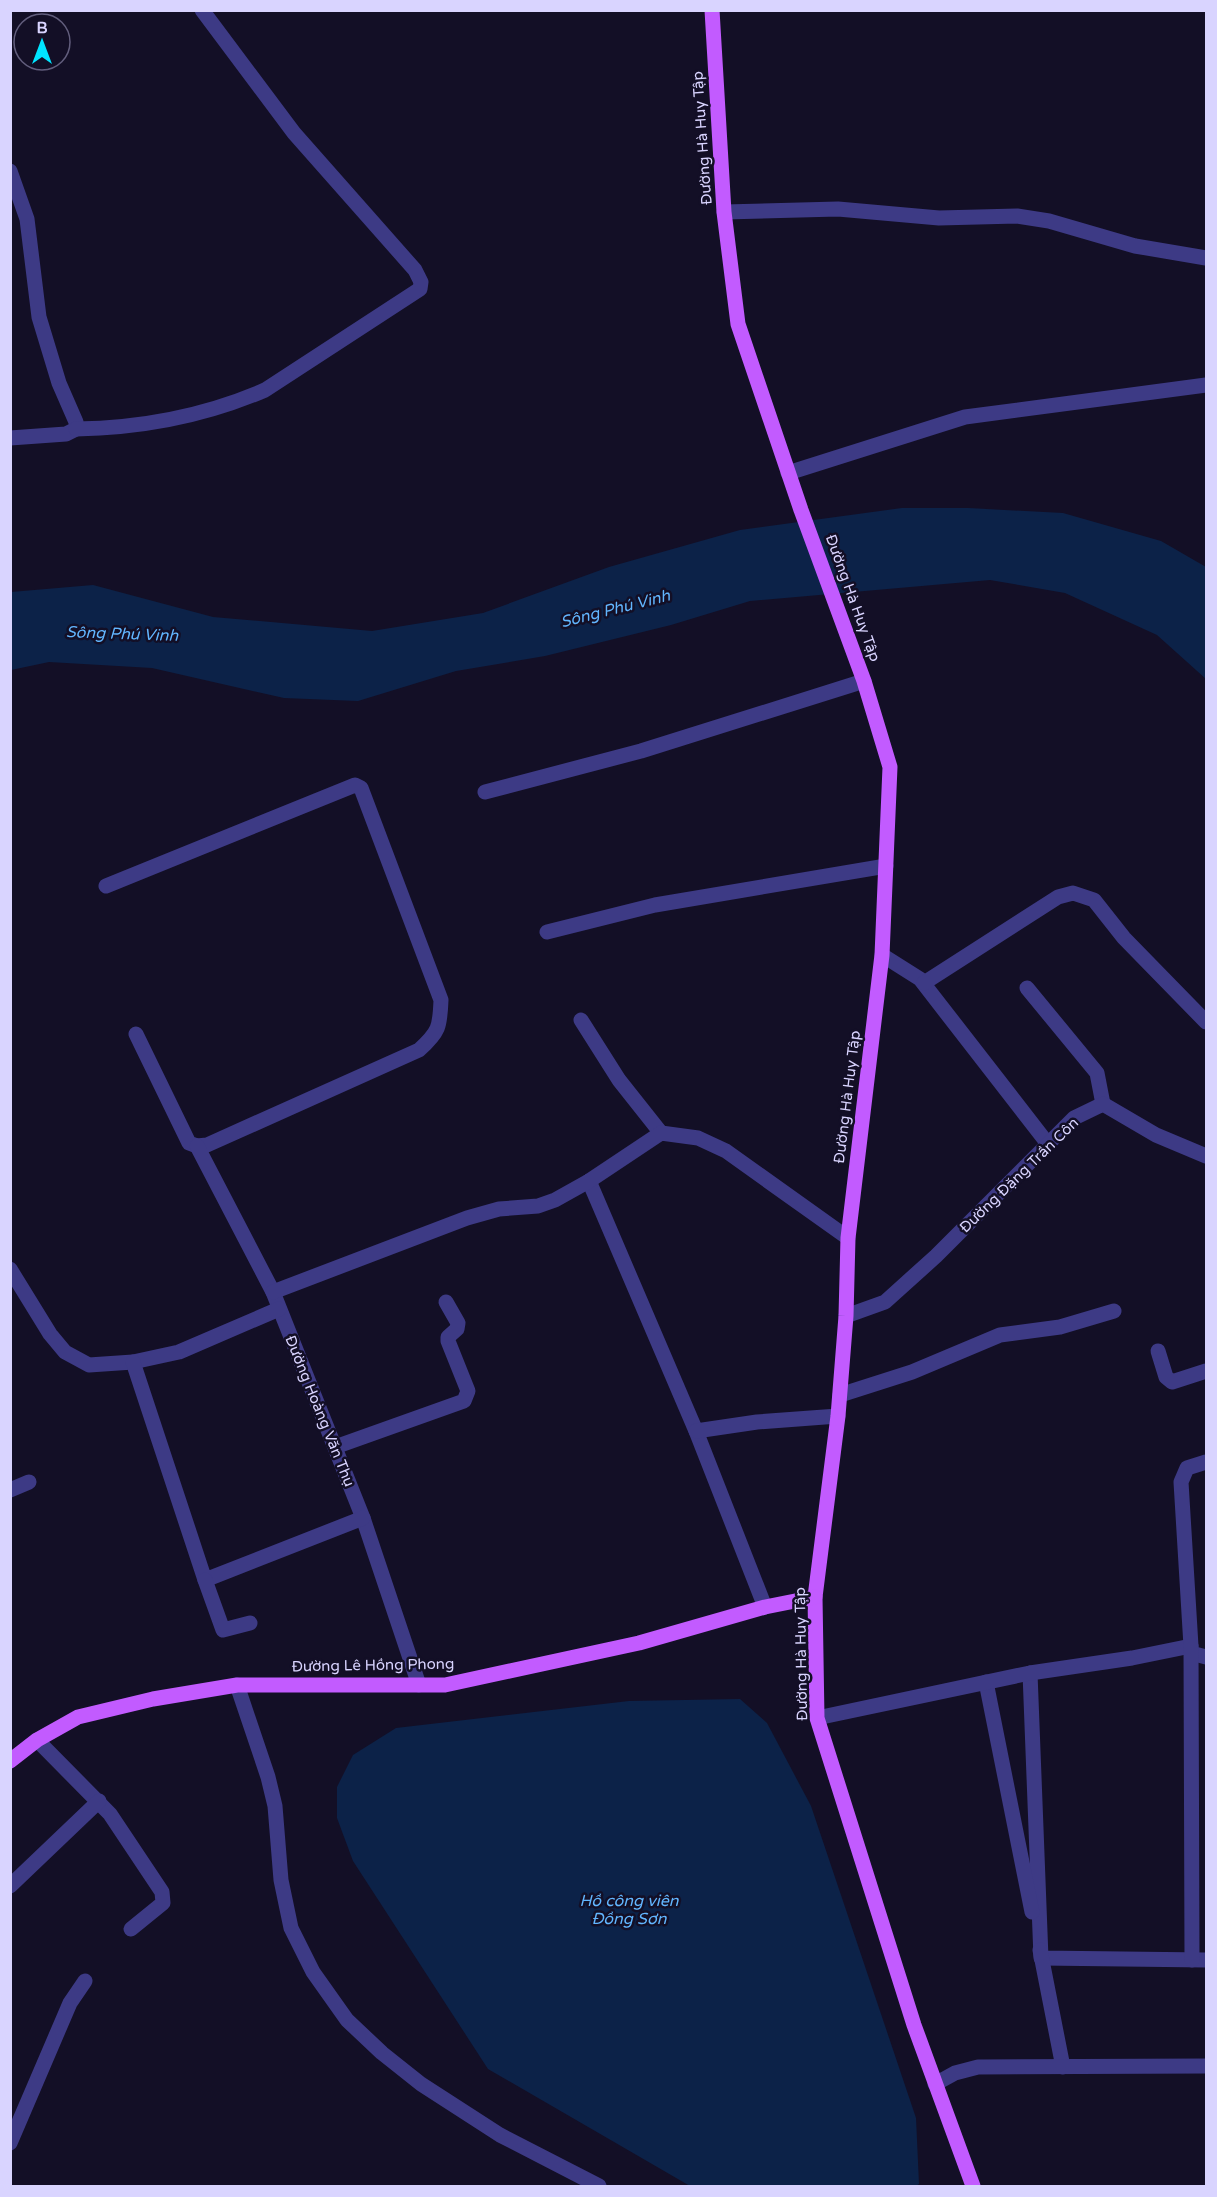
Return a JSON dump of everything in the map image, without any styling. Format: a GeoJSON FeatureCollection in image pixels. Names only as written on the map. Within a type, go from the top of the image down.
{"type":"FeatureCollection","features":[{"type":"Feature","properties":{"kind":"main road","name":"Đường Hà Huy Tập"},"geometry":{"type":"LineString","coordinates":[[712,10],[724,212],[738,324],[801,510],[864,681],[890,767],[882,956],[848,1238],[846,1316],[840,1395],[815,1597],[817,1718],[914,2025],[973,2187]]}},
{"type":"Feature","properties":{"kind":"main road","name":"Đường Lê Hồng Phong"},"geometry":{"type":"LineString","coordinates":[[10,1761],[37,1740],[78,1717],[153,1699],[237,1684],[446,1685],[639,1644],[765,1606],[815,1597]]}},
{"type":"Feature","properties":{"kind":"street"},"geometry":{"type":"LineString","coordinates":[[10,438],[66,434],[76,429],[117,428],[166,421],[241,401],[265,390],[420,289],[421,282],[415,270],[294,133],[202,10]]}},
{"type":"Feature","properties":{"kind":"street"},"geometry":{"type":"LineString","coordinates":[[10,171],[27,219],[39,317],[76,429]]}},
{"type":"Feature","properties":{"kind":"street"},"geometry":{"type":"LineString","coordinates":[[724,212],[838,209],[939,218],[1017,216],[1049,221],[1135,246],[1206,258]]}},
{"type":"Feature","properties":{"kind":"street"},"geometry":{"type":"LineString","coordinates":[[788,473],[965,417],[1206,385]]}},
{"type":"Feature","properties":{"kind":"street"},"geometry":{"type":"LineString","coordinates":[[485,792],[641,751],[864,681]]}},
{"type":"Feature","properties":{"kind":"street"},"geometry":{"type":"LineString","coordinates":[[106,886],[355,785],[361,788],[434,978],[441,1000],[440,1025],[434,1037],[419,1050],[207,1145],[197,1146]]}},
{"type":"Feature","properties":{"kind":"street"},"geometry":{"type":"LineString","coordinates":[[548,932],[656,905],[886,866]]}},
{"type":"Feature","properties":{"kind":"street"},"geometry":{"type":"LineString","coordinates":[[924,983],[1058,897],[1080,894],[1094,900],[1124,938],[1206,1022]]}},
{"type":"Feature","properties":{"kind":"street"},"geometry":{"type":"LineString","coordinates":[[882,956],[909,970],[924,983],[1048,1144]]}},
{"type":"Feature","properties":{"kind":"street"},"geometry":{"type":"LineString","coordinates":[[1027,988],[1097,1073],[1103,1104],[1155,1135],[1206,1156]]}},
{"type":"Feature","properties":{"kind":"street"},"geometry":{"type":"LineString","coordinates":[[581,1020],[619,1080],[661,1132],[698,1138],[726,1151],[848,1238]]}},
{"type":"Feature","properties":{"kind":"street","name":"Đường Hoàng Văn Thụ"},"geometry":{"type":"LineString","coordinates":[[136,1034],[189,1143],[197,1146],[273,1292],[363,1518],[419,1686]]}},
{"type":"Feature","properties":{"kind":"street","name":"Đường Đặng Trần Côn"},"geometry":{"type":"LineString","coordinates":[[846,1316],[885,1302],[936,1256],[1074,1118],[1103,1104]]}},
{"type":"Feature","properties":{"kind":"street"},"geometry":{"type":"LineString","coordinates":[[273,1292],[466,1218],[499,1209],[538,1206],[555,1200],[589,1181],[661,1132]]}},
{"type":"Feature","properties":{"kind":"street"},"geometry":{"type":"LineString","coordinates":[[589,1181],[696,1431],[765,1606]]}},
{"type":"Feature","properties":{"kind":"street"},"geometry":{"type":"LineString","coordinates":[[10,1269],[50,1334],[65,1352],[89,1365],[133,1362],[179,1352],[279,1309]]}},
{"type":"Feature","properties":{"kind":"street"},"geometry":{"type":"LineString","coordinates":[[335,1447],[464,1401],[468,1391],[448,1341],[448,1337],[457,1329],[458,1323],[446,1302]]}},
{"type":"Feature","properties":{"kind":"street"},"geometry":{"type":"LineString","coordinates":[[840,1395],[912,1372],[1000,1335],[1060,1327],[1114,1311]]}},
{"type":"Feature","properties":{"kind":"street"},"geometry":{"type":"LineString","coordinates":[[1158,1351],[1166,1377],[1172,1382],[1206,1371]]}},
{"type":"Feature","properties":{"kind":"street"},"geometry":{"type":"LineString","coordinates":[[133,1362],[223,1630],[250,1623]]}},
{"type":"Feature","properties":{"kind":"street"},"geometry":{"type":"LineString","coordinates":[[696,1431],[757,1422],[838,1416]]}},
{"type":"Feature","properties":{"kind":"street"},"geometry":{"type":"LineString","coordinates":[[1041,1958],[1199,1960],[1191,1649],[1181,1482],[1187,1468],[1206,1462]]}},
{"type":"Feature","properties":{"kind":"street"},"geometry":{"type":"LineString","coordinates":[[10,1490],[29,1482]]}},
{"type":"Feature","properties":{"kind":"street"},"geometry":{"type":"LineString","coordinates":[[205,1580],[363,1518]]}},
{"type":"Feature","properties":{"kind":"street"},"geometry":{"type":"LineString","coordinates":[[817,1718],[1030,1673],[1191,1649],[1206,1657]]}},
{"type":"Feature","properties":{"kind":"street"},"geometry":{"type":"LineString","coordinates":[[1030,1673],[1041,1958]]}},
{"type":"Feature","properties":{"kind":"street"},"geometry":{"type":"LineString","coordinates":[[986,1682],[1064,2067]]}},
{"type":"Feature","properties":{"kind":"street"},"geometry":{"type":"LineString","coordinates":[[237,1684],[268,1777],[275,1806],[281,1880],[291,1928],[313,1972],[347,2020],[376,2048],[421,2084],[500,2135],[599,2187]]}},
{"type":"Feature","properties":{"kind":"street"},"geometry":{"type":"LineString","coordinates":[[37,1740],[99,1801],[126,1836],[165,1900],[131,1929]]}},
{"type":"Feature","properties":{"kind":"street"},"geometry":{"type":"LineString","coordinates":[[10,1886],[99,1801]]}},
{"type":"Feature","properties":{"kind":"street"},"geometry":{"type":"LineString","coordinates":[[10,2143],[70,2003],[85,1981]]}},
{"type":"Feature","properties":{"kind":"street"},"geometry":{"type":"LineString","coordinates":[[935,2084],[955,2073],[978,2067],[1206,2066]]}},
{"type":"Feature","properties":{"kind":"water","name":"Sông Phú Vinh"},"geometry":{"type":"Polygon","coordinates":[[[902,508],[968,508],[1063,513],[1161,541],[1206,567],[1206,679],[1157,635],[1065,593],[990,580],[750,601],[671,625],[545,656],[456,671],[358,701],[284,698],[152,668],[49,662],[11,670],[11,592],[93,585],[213,617],[372,631],[483,613],[609,567],[740,530],[902,508]]]}},
{"type":"Feature","properties":{"kind":"water","name":"Hồ công viên Đồng Sơn"},"geometry":{"type":"Polygon","coordinates":[[[740,1699],[767,1723],[811,1806],[916,2118],[919,2184],[916,2186],[690,2186],[488,2069],[353,1861],[337,1818],[337,1787],[353,1755],[396,1728],[629,1701],[740,1699]]]}}]}
